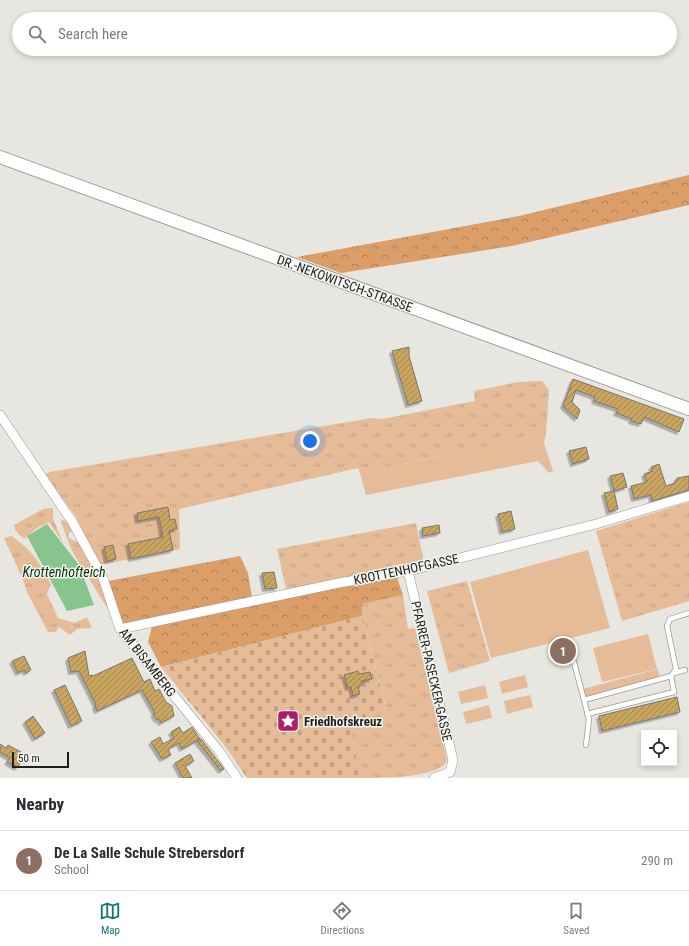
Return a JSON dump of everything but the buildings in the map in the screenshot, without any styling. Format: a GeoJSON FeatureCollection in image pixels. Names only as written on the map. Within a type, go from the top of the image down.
{"type":"FeatureCollection","features":[{"type":"Feature","properties":{"kind":"main road","name":"DR.-NEKOWITSCH-STRASSE"},"geometry":{"type":"LineString","coordinates":[[0,158],[689,409]]}},
{"type":"Feature","properties":{"kind":"street","name":"AM BISAMBERG"},"geometry":{"type":"LineString","coordinates":[[0,415],[72,523],[103,578],[120,629],[219,751],[237,778]]}},
{"type":"Feature","properties":{"kind":"street","name":"KROTTENHOFGASSE"},"geometry":{"type":"LineString","coordinates":[[120,629],[339,583],[408,571],[589,526],[689,496]]}},
{"type":"Feature","properties":{"kind":"street","name":"PFARRER-PASECKER-GASSE"},"geometry":{"type":"LineString","coordinates":[[408,571],[453,760],[450,772],[434,778]]}},
{"type":"Feature","properties":{"kind":"lane"},"geometry":{"type":"LineString","coordinates":[[588,714],[674,692],[673,674],[676,669],[666,626],[670,619],[689,613]]}},
{"type":"Feature","properties":{"kind":"lane"},"geometry":{"type":"LineString","coordinates":[[563,654],[572,651],[588,714],[589,719],[586,745]]}},
{"type":"Feature","properties":{"kind":"lane"},"geometry":{"type":"LineString","coordinates":[[584,700],[684,670]]}},
{"type":"Feature","properties":{"kind":"green space"},"geometry":{"type":"Polygon","coordinates":[[[689,175],[689,205],[512,246],[341,273],[297,257],[519,216],[689,175]]]}},
{"type":"Feature","properties":{"kind":"green space"},"geometry":{"type":"Polygon","coordinates":[[[542,381],[549,390],[546,434],[360,473],[358,468],[179,509],[180,549],[100,565],[75,515],[44,475],[49,472],[372,418],[382,419],[475,401],[474,391],[518,382],[542,381]]]}},
{"type":"Feature","properties":{"kind":"green space"},"geometry":{"type":"Polygon","coordinates":[[[546,434],[544,443],[553,471],[549,473],[538,461],[366,495],[360,473],[546,434]]]}},
{"type":"Feature","properties":{"kind":"green space"},"geometry":{"type":"Polygon","coordinates":[[[689,502],[689,601],[622,621],[596,531],[689,502]]]}},
{"type":"Feature","properties":{"kind":"green space"},"geometry":{"type":"Polygon","coordinates":[[[53,508],[53,518],[63,543],[49,522],[37,528],[24,539],[15,530],[14,525],[43,509],[53,508]]]}},
{"type":"Feature","properties":{"kind":"green space"},"geometry":{"type":"Polygon","coordinates":[[[62,520],[68,522],[72,532],[68,534],[69,538],[81,544],[83,552],[103,584],[112,616],[72,551],[61,522],[62,520]]]}},
{"type":"Feature","properties":{"kind":"green space"},"geometry":{"type":"Polygon","coordinates":[[[416,523],[424,563],[286,589],[277,549],[416,523]]]}},
{"type":"Feature","properties":{"kind":"green space"},"geometry":{"type":"Polygon","coordinates":[[[12,536],[30,552],[47,576],[51,584],[47,594],[58,618],[75,623],[87,617],[92,628],[77,629],[70,635],[59,627],[56,632],[48,632],[27,592],[4,538],[12,536]]]}},
{"type":"Feature","properties":{"kind":"green space"},"geometry":{"type":"Polygon","coordinates":[[[588,550],[610,628],[491,658],[470,582],[588,550]]]}},
{"type":"Feature","properties":{"kind":"green space"},"geometry":{"type":"Polygon","coordinates":[[[240,556],[248,573],[252,597],[124,626],[122,625],[108,581],[240,556]]]}},
{"type":"Feature","properties":{"kind":"green space"},"geometry":{"type":"Polygon","coordinates":[[[396,574],[403,595],[362,604],[362,616],[161,667],[148,642],[152,626],[396,574]]]}},
{"type":"Feature","properties":{"kind":"green space"},"geometry":{"type":"Polygon","coordinates":[[[467,581],[490,661],[449,673],[427,591],[467,581]]]}},
{"type":"Feature","properties":{"kind":"green space"},"geometry":{"type":"Polygon","coordinates":[[[403,595],[408,629],[415,628],[447,760],[443,766],[423,774],[382,778],[360,778],[348,722],[387,711],[362,616],[362,604],[403,595]]]}},
{"type":"Feature","properties":{"kind":"green space"},"geometry":{"type":"Polygon","coordinates":[[[362,616],[387,712],[348,722],[360,778],[247,778],[225,746],[161,667],[362,616]]]}},
{"type":"Feature","properties":{"kind":"green space"},"geometry":{"type":"Polygon","coordinates":[[[648,634],[657,669],[602,682],[593,648],[648,634]]]}},
{"type":"Feature","properties":{"kind":"green space"},"geometry":{"type":"Polygon","coordinates":[[[658,669],[660,680],[586,699],[583,689],[658,669]]]}},
{"type":"Feature","properties":{"kind":"green space"},"geometry":{"type":"Polygon","coordinates":[[[525,675],[528,687],[502,694],[499,682],[525,675]]]}},
{"type":"Feature","properties":{"kind":"green space"},"geometry":{"type":"Polygon","coordinates":[[[485,685],[488,698],[461,704],[458,692],[485,685]]]}},
{"type":"Feature","properties":{"kind":"green space"},"geometry":{"type":"Polygon","coordinates":[[[530,695],[533,707],[507,714],[504,701],[530,695]]]}},
{"type":"Feature","properties":{"kind":"green space"},"geometry":{"type":"Polygon","coordinates":[[[489,705],[492,718],[466,724],[463,712],[489,705]]]}},
{"type":"Feature","properties":{"kind":"water","name":"Krottenhofteich"},"geometry":{"type":"Polygon","coordinates":[[[47,524],[79,565],[94,605],[67,611],[27,536],[47,524]]]}},
{"type":"Feature","properties":{"kind":"place","name":"De La Salle Schule Strebersdorf"},"geometry":{"type":"Point","coordinates":[563,651]}},
{"type":"Feature","properties":{"kind":"place","name":"Friedhofskreuz"},"geometry":{"type":"Point","coordinates":[288,721]}}]}
